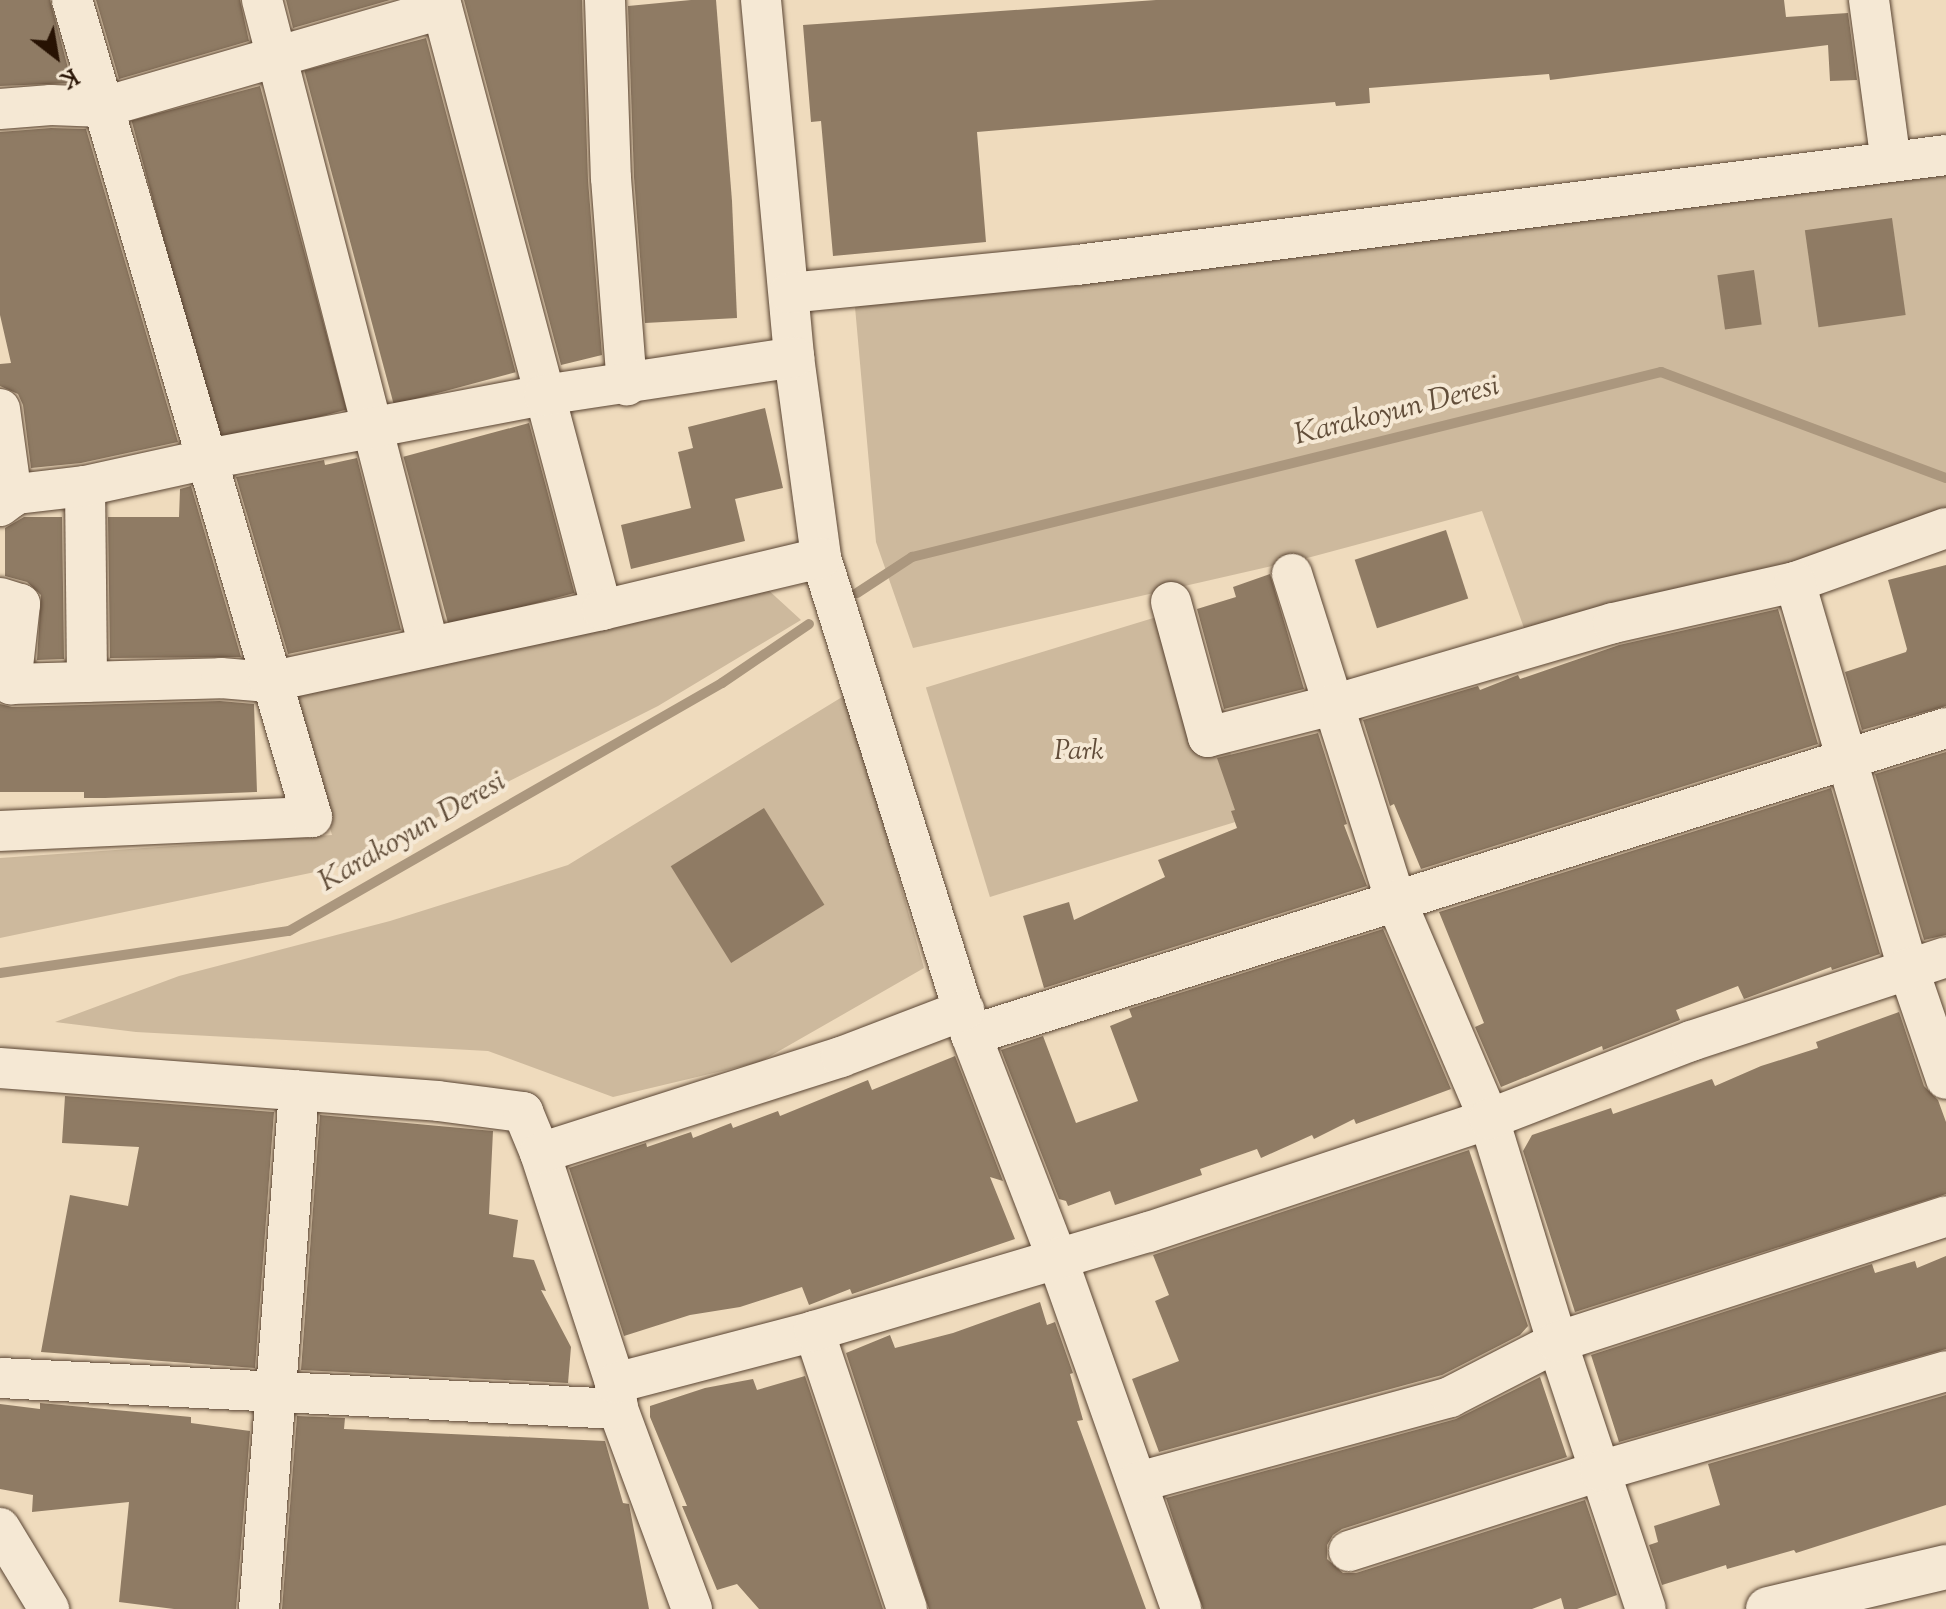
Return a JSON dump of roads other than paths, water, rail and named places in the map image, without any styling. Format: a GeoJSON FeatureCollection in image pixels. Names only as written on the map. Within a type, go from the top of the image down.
{"type":"FeatureCollection","features":[{"type":"Feature","properties":{"kind":"street"},"geometry":{"type":"LineString","coordinates":[[0,831],[312,817],[269,682],[208,459],[72,0]]}},
{"type":"Feature","properties":{"kind":"street"},"geometry":{"type":"LineString","coordinates":[[262,0],[429,647]]}},
{"type":"Feature","properties":{"kind":"street"},"geometry":{"type":"LineString","coordinates":[[605,0],[611,178],[627,385]]}},
{"type":"Feature","properties":{"kind":"street"},"geometry":{"type":"LineString","coordinates":[[761,0],[794,357],[821,558],[967,1022],[1057,1258],[1181,1609]]}},
{"type":"Feature","properties":{"kind":"street"},"geometry":{"type":"LineString","coordinates":[[1869,0],[1891,162]]}},
{"type":"Feature","properties":{"kind":"street"},"geometry":{"type":"LineString","coordinates":[[0,109],[51,105],[104,107],[276,58],[441,4],[602,610]]}},
{"type":"Feature","properties":{"kind":"street"},"geometry":{"type":"LineString","coordinates":[[789,293],[1077,265],[1946,155]]}},
{"type":"Feature","properties":{"kind":"street"},"geometry":{"type":"LineString","coordinates":[[0,409],[4,500],[544,395],[627,385],[794,357]]}},
{"type":"Feature","properties":{"kind":"street"},"geometry":{"type":"LineString","coordinates":[[85,486],[87,682]]}},
{"type":"Feature","properties":{"kind":"street"},"geometry":{"type":"LineString","coordinates":[[1171,602],[1208,737],[1333,705],[1613,623],[1795,582],[1946,528]]}},
{"type":"Feature","properties":{"kind":"street"},"geometry":{"type":"LineString","coordinates":[[0,598],[20,604],[6,683],[221,678],[269,682],[602,610],[821,558]]}},
{"type":"Feature","properties":{"kind":"street"},"geometry":{"type":"LineString","coordinates":[[1292,574],[1396,901],[1489,1119],[1557,1342],[1646,1609]]}},
{"type":"Feature","properties":{"kind":"street"},"geometry":{"type":"LineString","coordinates":[[1795,582],[1908,968],[1946,1079]]}},
{"type":"Feature","properties":{"kind":"street"},"geometry":{"type":"LineString","coordinates":[[540,1153],[841,1057],[1396,901],[1946,728]]}},
{"type":"Feature","properties":{"kind":"street"},"geometry":{"type":"LineString","coordinates":[[0,1378],[275,1394],[616,1396],[814,1331],[1149,1232],[1489,1119],[1691,1041],[1946,957]]}},
{"type":"Feature","properties":{"kind":"street"},"geometry":{"type":"LineString","coordinates":[[0,1068],[523,1112],[540,1153],[616,1396],[692,1609]]}},
{"type":"Feature","properties":{"kind":"street"},"geometry":{"type":"LineString","coordinates":[[259,1609],[299,1091]]}},
{"type":"Feature","properties":{"kind":"street"},"geometry":{"type":"LineString","coordinates":[[1138,1482],[1450,1397],[1557,1342],[1946,1216]]}},
{"type":"Feature","properties":{"kind":"street"},"geometry":{"type":"LineString","coordinates":[[814,1331],[907,1609]]}},
{"type":"Feature","properties":{"kind":"street"},"geometry":{"type":"LineString","coordinates":[[1349,1551],[1600,1471],[1946,1371]]}},
{"type":"Feature","properties":{"kind":"street"},"geometry":{"type":"LineString","coordinates":[[0,1528],[49,1609]]}},
{"type":"Feature","properties":{"kind":"street"},"geometry":{"type":"LineString","coordinates":[[1768,1609],[1836,1602],[1946,1567]]}},
{"type":"Feature","properties":{"kind":"waterway","name":"Karakoyun Deresi"},"geometry":{"type":"LineString","coordinates":[[857,593],[912,557],[1661,372],[1946,478]]}},
{"type":"Feature","properties":{"kind":"waterway","name":"Karakoyun Deresi"},"geometry":{"type":"LineString","coordinates":[[0,973],[289,931],[722,683],[809,624]]}},
{"type":"Feature","properties":{"kind":"park label","name":"Park"},"geometry":{"type":"Point","coordinates":[1079,752]}}]}
